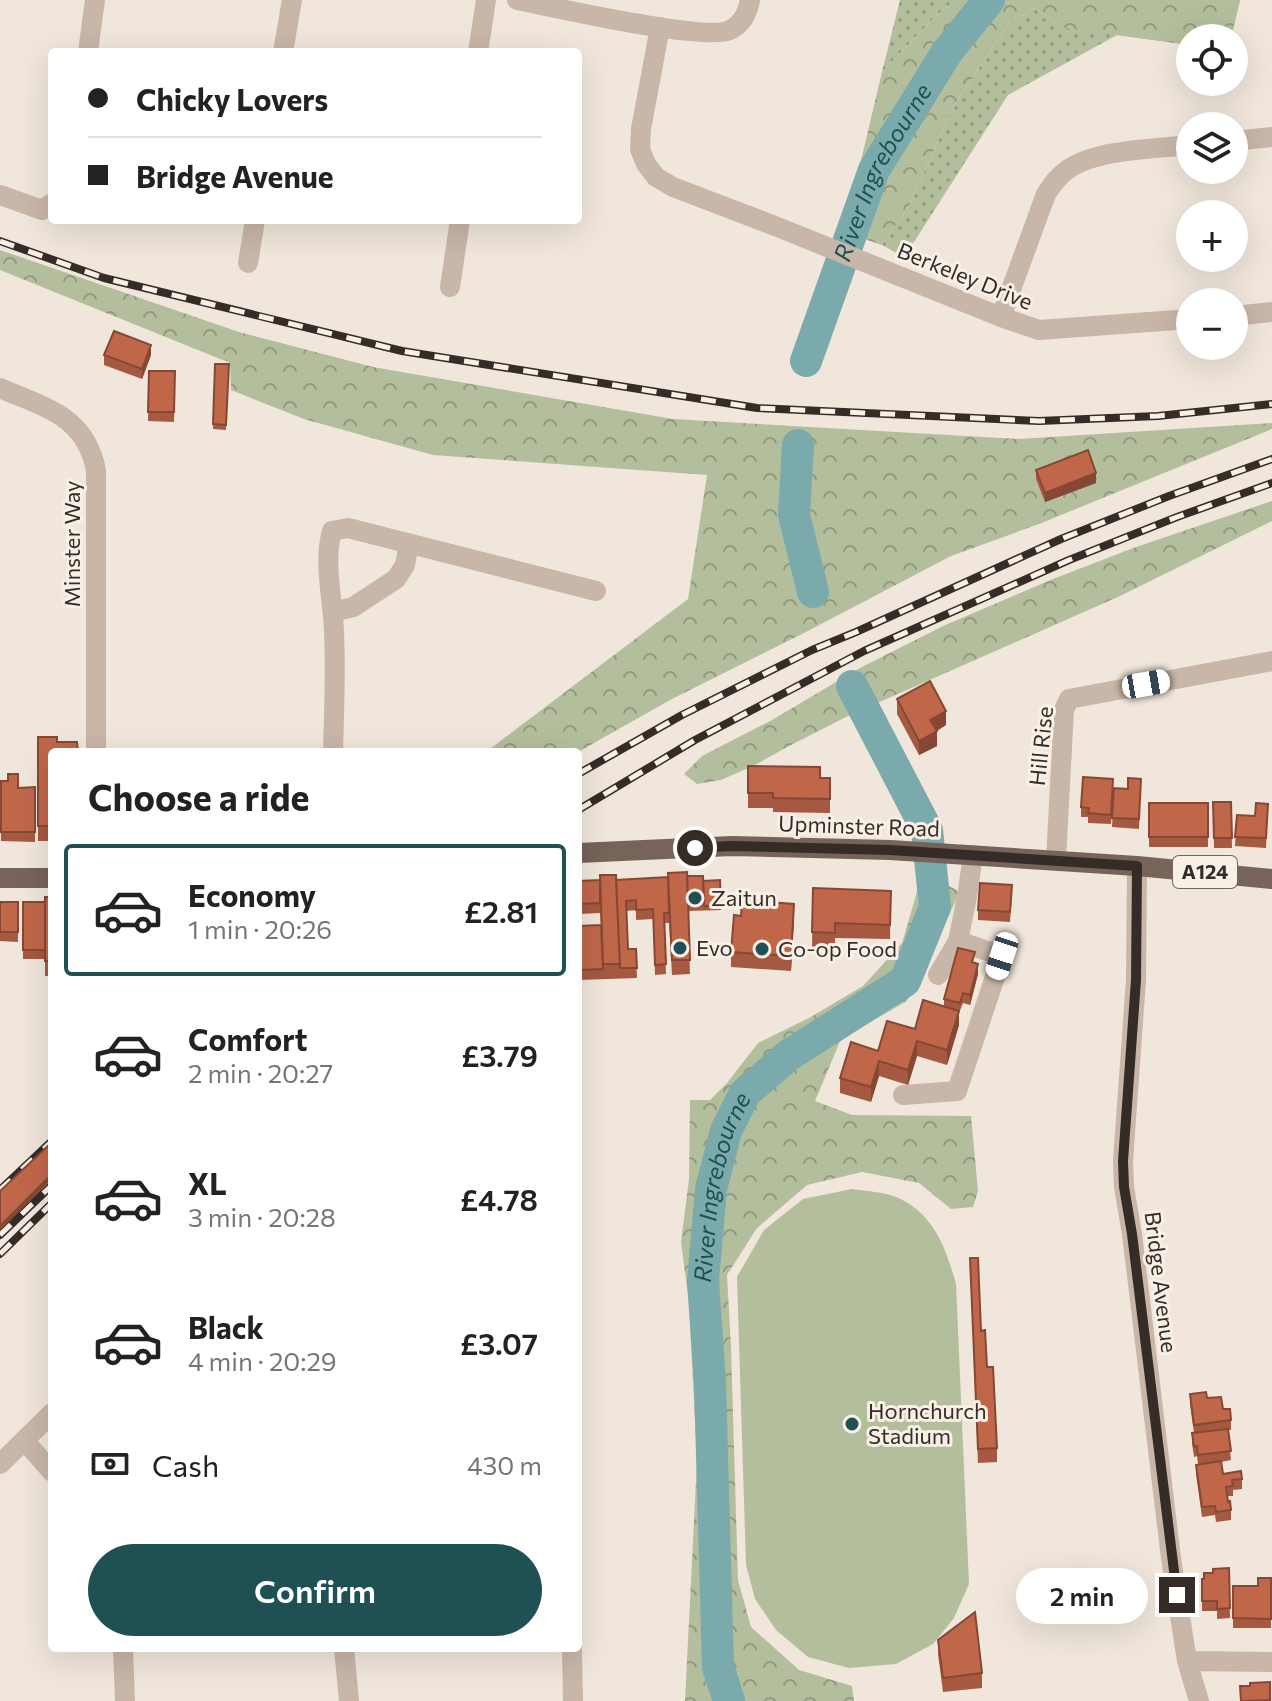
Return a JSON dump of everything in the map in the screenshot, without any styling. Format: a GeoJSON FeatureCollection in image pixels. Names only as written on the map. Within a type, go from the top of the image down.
{"type":"FeatureCollection","features":[{"type":"Feature","properties":{"kind":"main road","name":"Upminster Road"},"geometry":{"type":"LineString","coordinates":[[582,853],[732,846],[890,850],[1137,866]]}},
{"type":"Feature","properties":{"kind":"main road","name":"A124"},"geometry":{"type":"LineString","coordinates":[[1137,866],[1272,879]]}},
{"type":"Feature","properties":{"kind":"main road"},"geometry":{"type":"LineString","coordinates":[[0,878],[48,878]]}},
{"type":"Feature","properties":{"kind":"street"},"geometry":{"type":"LineString","coordinates":[[89,48],[95,0]]}},
{"type":"Feature","properties":{"kind":"street"},"geometry":{"type":"LineString","coordinates":[[284,48],[292,0]]}},
{"type":"Feature","properties":{"kind":"street"},"geometry":{"type":"LineString","coordinates":[[479,48],[486,0]]}},
{"type":"Feature","properties":{"kind":"street"},"geometry":{"type":"LineString","coordinates":[[517,0],[709,33],[729,30],[743,19],[750,3]]}},
{"type":"Feature","properties":{"kind":"street","name":"Berkeley Drive"},"geometry":{"type":"LineString","coordinates":[[660,27],[640,149],[656,177],[673,187],[1039,330],[1176,320]]}},
{"type":"Feature","properties":{"kind":"street"},"geometry":{"type":"LineString","coordinates":[[1248,140],[1272,137]]}},
{"type":"Feature","properties":{"kind":"street"},"geometry":{"type":"LineString","coordinates":[[1001,317],[1046,194],[1054,182],[1067,170],[1100,155],[1176,147]]}},
{"type":"Feature","properties":{"kind":"street"},"geometry":{"type":"LineString","coordinates":[[0,195],[42,210],[48,206]]}},
{"type":"Feature","properties":{"kind":"street"},"geometry":{"type":"LineString","coordinates":[[248,263],[254,224]]}},
{"type":"Feature","properties":{"kind":"street"},"geometry":{"type":"LineString","coordinates":[[450,287],[459,224]]}},
{"type":"Feature","properties":{"kind":"street"},"geometry":{"type":"LineString","coordinates":[[1248,315],[1272,312]]}},
{"type":"Feature","properties":{"kind":"street","name":"Minster Way"},"geometry":{"type":"LineString","coordinates":[[0,388],[67,420],[83,435],[93,458],[96,470],[96,748]]}},
{"type":"Feature","properties":{"kind":"street"},"geometry":{"type":"LineString","coordinates":[[333,748],[334,632],[329,577],[332,531],[348,528],[596,591]]}},
{"type":"Feature","properties":{"kind":"street"},"geometry":{"type":"LineString","coordinates":[[333,612],[353,607],[396,579],[405,565],[409,543]]}},
{"type":"Feature","properties":{"kind":"street","name":"Hill Rise"},"geometry":{"type":"LineString","coordinates":[[1056,860],[1064,710],[1069,699],[1272,661]]}},
{"type":"Feature","properties":{"kind":"street"},"geometry":{"type":"LineString","coordinates":[[938,975],[958,941],[973,855]]}},
{"type":"Feature","properties":{"kind":"street","name":"Bridge Avenue"},"geometry":{"type":"LineString","coordinates":[[1137,866],[1136,980],[1123,1161],[1124,1187],[1171,1558],[1187,1661],[1199,1701]]}},
{"type":"Feature","properties":{"kind":"street"},"geometry":{"type":"LineString","coordinates":[[903,1095],[957,1091],[1002,956],[958,941]]}},
{"type":"Feature","properties":{"kind":"street"},"geometry":{"type":"LineString","coordinates":[[0,1464],[48,1417]]}},
{"type":"Feature","properties":{"kind":"street"},"geometry":{"type":"LineString","coordinates":[[24,1440],[48,1467]]}},
{"type":"Feature","properties":{"kind":"street"},"geometry":{"type":"LineString","coordinates":[[123,1652],[125,1701]]}},
{"type":"Feature","properties":{"kind":"street"},"geometry":{"type":"LineString","coordinates":[[344,1652],[349,1701]]}},
{"type":"Feature","properties":{"kind":"street"},"geometry":{"type":"LineString","coordinates":[[572,1652],[573,1701]]}},
{"type":"Feature","properties":{"kind":"street"},"geometry":{"type":"LineString","coordinates":[[1187,1661],[1272,1662]]}},
{"type":"Feature","properties":{"kind":"green space"},"geometry":{"type":"Polygon","coordinates":[[[900,0],[955,0],[882,72],[900,0]]]}},
{"type":"Feature","properties":{"kind":"green space"},"geometry":{"type":"Polygon","coordinates":[[[955,0],[1240,0],[1234,24],[1176,24],[1176,43],[1065,28],[1034,8],[1009,23],[953,107],[910,204],[882,245],[844,232],[882,72],[955,0]]]}},
{"type":"Feature","properties":{"kind":"green space"},"geometry":{"type":"Polygon","coordinates":[[[1240,0],[1234,24],[1176,24],[1176,43],[1117,35],[1008,95],[914,242],[902,256],[882,245],[910,204],[953,107],[1009,23],[1034,8],[1065,28],[1240,0]]]}},
{"type":"Feature","properties":{"kind":"green space"},"geometry":{"type":"Polygon","coordinates":[[[0,250],[239,332],[373,367],[673,419],[1019,439],[1272,423],[1272,429],[1039,524],[951,556],[672,699],[582,750],[491,748],[688,599],[707,475],[433,455],[304,419],[231,390],[230,363],[0,270],[0,250]]]}},
{"type":"Feature","properties":{"kind":"green space"},"geometry":{"type":"Polygon","coordinates":[[[1272,501],[1272,521],[1120,596],[848,716],[721,780],[697,784],[684,774],[702,756],[772,720],[858,669],[943,626],[1136,547],[1272,501]]]}},
{"type":"Feature","properties":{"kind":"green space"},"geometry":{"type":"Polygon","coordinates":[[[942,882],[960,892],[907,1001],[841,1039],[815,1101],[852,1115],[971,1116],[978,1191],[973,1207],[951,1209],[919,1183],[862,1172],[807,1185],[757,1228],[727,1275],[738,1580],[751,1627],[799,1670],[852,1686],[854,1701],[685,1701],[697,1461],[689,1303],[681,1242],[689,1179],[690,1100],[710,1100],[758,1043],[863,986],[902,943],[919,885],[942,882]]]}},
{"type":"Feature","properties":{"kind":"green space","name":"Hornchurch Stadium"},"geometry":{"type":"Polygon","coordinates":[[[852,1189],[891,1195],[920,1212],[943,1245],[956,1284],[969,1584],[954,1618],[933,1644],[896,1664],[849,1668],[808,1657],[776,1630],[755,1599],[746,1565],[737,1277],[764,1230],[803,1199],[852,1189]]]}},
{"type":"Feature","properties":{"kind":"building"},"geometry":{"type":"Polygon","coordinates":[[[114,331],[151,345],[142,369],[104,355],[114,331]]]}},
{"type":"Feature","properties":{"kind":"building"},"geometry":{"type":"Polygon","coordinates":[[[215,364],[229,364],[226,425],[213,424],[215,364]]]}},
{"type":"Feature","properties":{"kind":"building"},"geometry":{"type":"Polygon","coordinates":[[[149,371],[175,371],[174,412],[148,412],[149,371]]]}},
{"type":"Feature","properties":{"kind":"building"},"geometry":{"type":"Polygon","coordinates":[[[1088,450],[1096,473],[1045,493],[1036,470],[1088,450]]]}},
{"type":"Feature","properties":{"kind":"building"},"geometry":{"type":"Polygon","coordinates":[[[930,681],[946,711],[930,720],[937,731],[919,741],[897,699],[930,681]]]}},
{"type":"Feature","properties":{"kind":"building"},"geometry":{"type":"Polygon","coordinates":[[[38,737],[57,737],[57,742],[77,742],[78,748],[48,748],[48,826],[38,826],[38,737]]]}},
{"type":"Feature","properties":{"kind":"building"},"geometry":{"type":"Polygon","coordinates":[[[748,766],[820,767],[820,778],[830,778],[830,799],[773,798],[773,793],[748,793],[748,766]]]}},
{"type":"Feature","properties":{"kind":"building"},"geometry":{"type":"Polygon","coordinates":[[[8,774],[18,774],[18,788],[35,787],[35,832],[1,832],[1,781],[8,781],[8,774]]]}},
{"type":"Feature","properties":{"kind":"building"},"geometry":{"type":"Polygon","coordinates":[[[1083,777],[1113,779],[1111,815],[1088,813],[1089,808],[1081,807],[1083,777]]]}},
{"type":"Feature","properties":{"kind":"building"},"geometry":{"type":"Polygon","coordinates":[[[1128,778],[1141,779],[1139,819],[1112,818],[1114,788],[1128,789],[1128,778]]]}},
{"type":"Feature","properties":{"kind":"building"},"geometry":{"type":"Polygon","coordinates":[[[1213,802],[1231,802],[1232,838],[1214,838],[1213,802]]]}},
{"type":"Feature","properties":{"kind":"building"},"geometry":{"type":"Polygon","coordinates":[[[1149,803],[1208,803],[1208,837],[1149,837],[1149,803]]]}},
{"type":"Feature","properties":{"kind":"building"},"geometry":{"type":"Polygon","coordinates":[[[1256,803],[1268,804],[1266,838],[1235,837],[1237,815],[1255,816],[1256,803]]]}},
{"type":"Feature","properties":{"kind":"building","name":"Evo"},"geometry":{"type":"Polygon","coordinates":[[[687,872],[690,960],[672,960],[668,873],[687,872]]]}},
{"type":"Feature","properties":{"kind":"building"},"geometry":{"type":"Polygon","coordinates":[[[600,875],[616,875],[620,964],[603,964],[600,875]]]}},
{"type":"Feature","properties":{"kind":"building"},"geometry":{"type":"Polygon","coordinates":[[[687,876],[703,876],[704,901],[688,901],[687,876]]]}},
{"type":"Feature","properties":{"kind":"building"},"geometry":{"type":"Polygon","coordinates":[[[668,877],[669,913],[664,913],[666,964],[655,965],[653,909],[636,910],[636,900],[626,901],[628,949],[636,949],[637,968],[620,968],[616,880],[668,877]]]}},
{"type":"Feature","properties":{"kind":"building"},"geometry":{"type":"Polygon","coordinates":[[[600,880],[600,903],[582,904],[582,881],[600,880]]]}},
{"type":"Feature","properties":{"kind":"building"},"geometry":{"type":"Polygon","coordinates":[[[720,880],[721,905],[704,906],[703,881],[720,880]]]}},
{"type":"Feature","properties":{"kind":"building"},"geometry":{"type":"Polygon","coordinates":[[[980,883],[1012,885],[1010,912],[978,910],[980,883]]]}},
{"type":"Feature","properties":{"kind":"building"},"geometry":{"type":"Polygon","coordinates":[[[813,888],[891,891],[890,925],[835,923],[835,933],[812,932],[813,888]]]}},
{"type":"Feature","properties":{"kind":"building"},"geometry":{"type":"Polygon","coordinates":[[[45,897],[48,897],[48,961],[45,961],[45,897]]]}},
{"type":"Feature","properties":{"kind":"building","name":"Co-op Food"},"geometry":{"type":"Polygon","coordinates":[[[742,900],[794,904],[791,956],[731,952],[734,915],[741,916],[742,900]]]}},
{"type":"Feature","properties":{"kind":"building"},"geometry":{"type":"Polygon","coordinates":[[[0,902],[18,902],[18,932],[0,932],[0,902]]]}},
{"type":"Feature","properties":{"kind":"building"},"geometry":{"type":"Polygon","coordinates":[[[23,902],[45,902],[45,950],[23,950],[23,902]]]}},
{"type":"Feature","properties":{"kind":"building"},"geometry":{"type":"Polygon","coordinates":[[[601,925],[603,969],[582,970],[582,926],[601,925]]]}},
{"type":"Feature","properties":{"kind":"building"},"geometry":{"type":"Polygon","coordinates":[[[958,948],[975,952],[972,962],[978,964],[970,995],[963,993],[960,1003],[944,999],[958,948]]]}},
{"type":"Feature","properties":{"kind":"building"},"geometry":{"type":"Polygon","coordinates":[[[923,1000],[959,1011],[947,1050],[917,1041],[908,1070],[879,1061],[871,1087],[840,1078],[851,1042],[878,1051],[887,1021],[915,1029],[923,1000]]]}},
{"type":"Feature","properties":{"kind":"building"},"geometry":{"type":"Polygon","coordinates":[[[48,1146],[48,1178],[0,1226],[0,1191],[48,1146]]]}},
{"type":"Feature","properties":{"kind":"building"},"geometry":{"type":"Polygon","coordinates":[[[970,1258],[978,1258],[981,1331],[985,1330],[987,1367],[993,1367],[997,1448],[978,1449],[970,1258]]]}},
{"type":"Feature","properties":{"kind":"building"},"geometry":{"type":"Polygon","coordinates":[[[1206,1392],[1207,1398],[1221,1397],[1223,1409],[1230,1409],[1231,1420],[1194,1425],[1190,1394],[1206,1392]]]}},
{"type":"Feature","properties":{"kind":"building"},"geometry":{"type":"Polygon","coordinates":[[[1228,1429],[1231,1451],[1198,1455],[1192,1433],[1228,1429]]]}},
{"type":"Feature","properties":{"kind":"building"},"geometry":{"type":"Polygon","coordinates":[[[1221,1461],[1223,1474],[1241,1471],[1242,1479],[1232,1480],[1233,1486],[1226,1487],[1231,1510],[1216,1512],[1215,1506],[1202,1507],[1196,1465],[1221,1461]]]}},
{"type":"Feature","properties":{"kind":"building"},"geometry":{"type":"Polygon","coordinates":[[[1229,1568],[1230,1608],[1217,1609],[1217,1601],[1202,1601],[1202,1579],[1204,1573],[1213,1573],[1213,1569],[1229,1568]]]}},
{"type":"Feature","properties":{"kind":"building"},"geometry":{"type":"Polygon","coordinates":[[[1258,1578],[1271,1578],[1271,1619],[1233,1618],[1233,1586],[1258,1586],[1258,1578]]]}},
{"type":"Feature","properties":{"kind":"building"},"geometry":{"type":"Polygon","coordinates":[[[975,1612],[982,1673],[943,1678],[938,1640],[975,1612]]]}},
{"type":"Feature","properties":{"kind":"building"},"geometry":{"type":"Polygon","coordinates":[[[1270,1682],[1270,1700],[1241,1701],[1240,1686],[1270,1682]]]}},
{"type":"Feature","properties":{"kind":"waterway","name":"River Ingrebourne"},"geometry":{"type":"LineString","coordinates":[[806,361],[874,170],[947,52],[989,0]]}},
{"type":"Feature","properties":{"kind":"waterway","name":"River Ingrebourne"},"geometry":{"type":"LineString","coordinates":[[798,445],[794,515],[813,592]]}},
{"type":"Feature","properties":{"kind":"waterway","name":"River Ingrebourne"},"geometry":{"type":"LineString","coordinates":[[729,1701],[718,1667],[710,1383],[703,1281],[711,1189],[726,1131],[745,1093],[789,1055],[905,981],[935,907],[927,830],[852,686]]}},
{"type":"Feature","properties":{"kind":"railway"},"geometry":{"type":"LineString","coordinates":[[0,241],[104,278],[402,351],[757,408],[1039,421],[1158,416],[1272,404]]}},
{"type":"Feature","properties":{"kind":"railway"},"geometry":{"type":"LineString","coordinates":[[582,772],[682,715],[812,650],[1061,539],[1272,459]]}},
{"type":"Feature","properties":{"kind":"railway"},"geometry":{"type":"LineString","coordinates":[[582,808],[695,740],[864,651],[1069,560],[1272,483]]}},
{"type":"Feature","properties":{"kind":"railway"},"geometry":{"type":"LineString","coordinates":[[0,1190],[48,1145]]}},
{"type":"Feature","properties":{"kind":"railway"},"geometry":{"type":"LineString","coordinates":[[0,1235],[48,1189]]}},
{"type":"Feature","properties":{"kind":"railway"},"geometry":{"type":"LineString","coordinates":[[0,1254],[48,1207]]}},
{"type":"Feature","properties":{"kind":"place","name":"Zaitun"},"geometry":{"type":"Point","coordinates":[695,898]}},
{"type":"Feature","properties":{"kind":"place","name":"Evo"},"geometry":{"type":"Point","coordinates":[680,948]}},
{"type":"Feature","properties":{"kind":"place","name":"Co-op Food"},"geometry":{"type":"Point","coordinates":[762,949]}},
{"type":"Feature","properties":{"kind":"place","name":"Hornchurch Stadium"},"geometry":{"type":"Point","coordinates":[852,1424]}},
{"type":"Feature","properties":{"kind":"route"},"geometry":{"type":"LineString","coordinates":[[695,848],[890,850],[1137,866],[1136,980],[1123,1161],[1124,1187],[1177,1595]]}}]}
